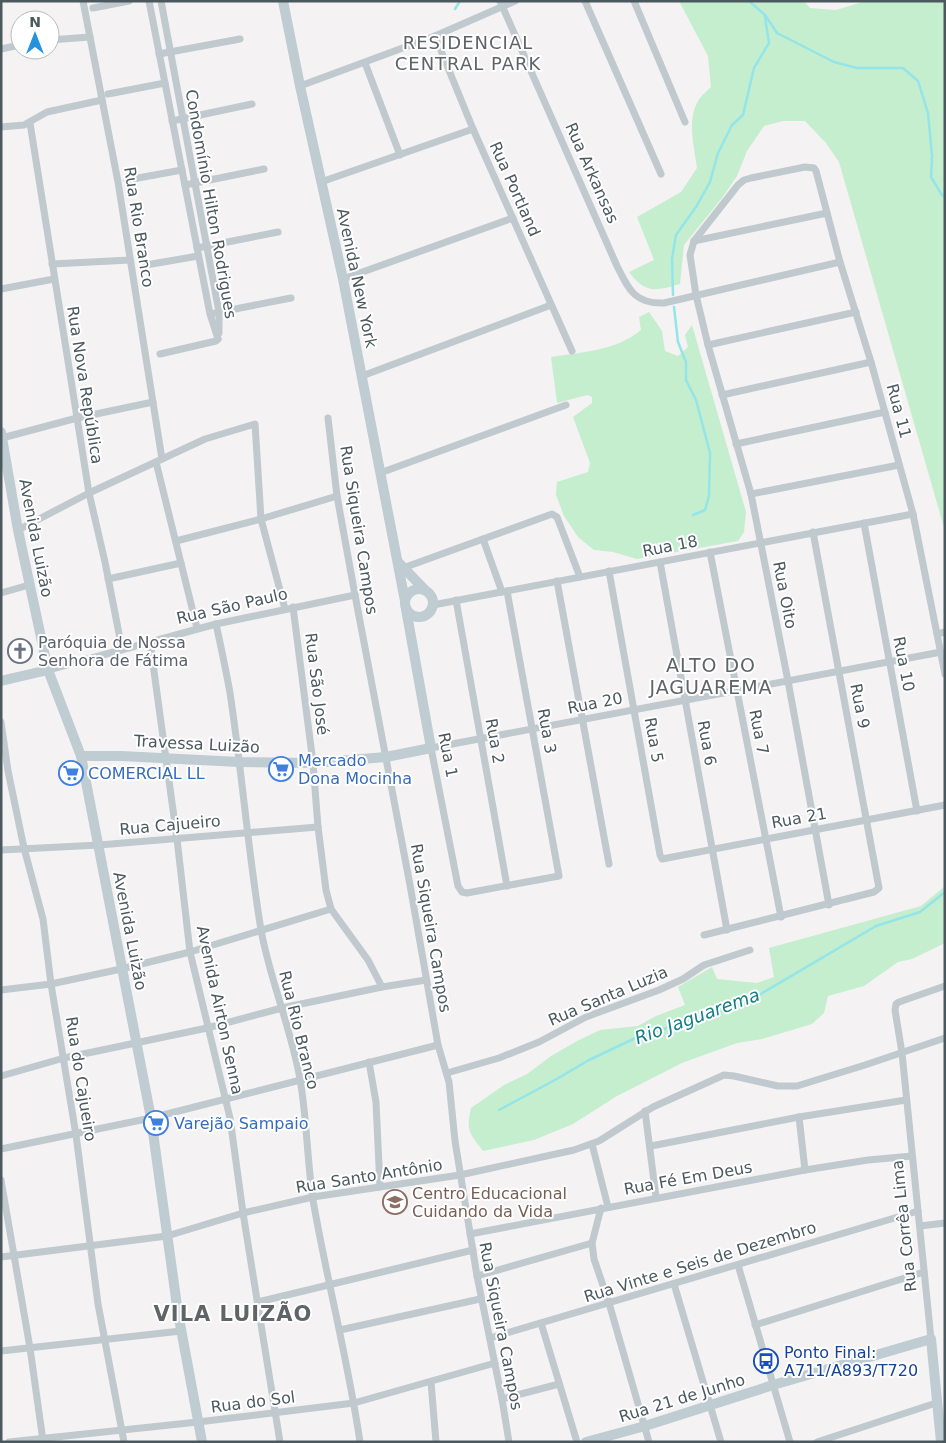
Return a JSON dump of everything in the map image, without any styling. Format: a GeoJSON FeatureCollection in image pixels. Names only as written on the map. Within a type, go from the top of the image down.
{"type":"FeatureCollection","features":[{"type":"Feature","properties":{"kind":"street","name":"Rua Rio Branco"},"geometry":{"type":"LineString","coordinates":[[83,1],[118,182],[153,402],[159,460],[197,628]]}},
{"type":"Feature","properties":{"kind":"street"},"geometry":{"type":"LineString","coordinates":[[93,8],[129,1]]}},
{"type":"Feature","properties":{"kind":"street","name":"Condomínio Hilton Rodrigues"},"geometry":{"type":"LineString","coordinates":[[149,1],[210,314],[218,339]]}},
{"type":"Feature","properties":{"kind":"street","name":"Condomínio Hilton Rodrigues"},"geometry":{"type":"LineString","coordinates":[[161,1],[220,312],[218,339]]}},
{"type":"Feature","properties":{"kind":"street","name":"Avenida New York"},"geometry":{"type":"LineString","coordinates":[[283,1],[343,280],[380,473],[400,565],[406,605]]}},
{"type":"Feature","properties":{"kind":"street"},"geometry":{"type":"LineString","coordinates":[[300,86],[435,36],[502,4],[515,1]]}},
{"type":"Feature","properties":{"kind":"street"},"geometry":{"type":"LineString","coordinates":[[585,1],[662,174]]}},
{"type":"Feature","properties":{"kind":"street"},"geometry":{"type":"LineString","coordinates":[[634,1],[685,122]]}},
{"type":"Feature","properties":{"kind":"street","name":"Rua Arkansas"},"geometry":{"type":"LineString","coordinates":[[502,4],[626,285],[640,300],[652,304],[664,303],[840,262]]}},
{"type":"Feature","properties":{"kind":"street","name":"Rua Portland"},"geometry":{"type":"LineString","coordinates":[[435,36],[473,129],[572,352]]}},
{"type":"Feature","properties":{"kind":"street"},"geometry":{"type":"LineString","coordinates":[[60,39],[90,37]]}},
{"type":"Feature","properties":{"kind":"street"},"geometry":{"type":"LineString","coordinates":[[159,54],[240,39]]}},
{"type":"Feature","properties":{"kind":"street"},"geometry":{"type":"LineString","coordinates":[[365,63],[400,155]]}},
{"type":"Feature","properties":{"kind":"street"},"geometry":{"type":"LineString","coordinates":[[108,94],[165,83]]}},
{"type":"Feature","properties":{"kind":"street"},"geometry":{"type":"LineString","coordinates":[[1,127],[30,123],[47,112],[102,100]]}},
{"type":"Feature","properties":{"kind":"street"},"geometry":{"type":"LineString","coordinates":[[172,121],[252,104]]}},
{"type":"Feature","properties":{"kind":"street","name":"Rua Nova República"},"geometry":{"type":"LineString","coordinates":[[30,123],[89,493],[122,649]]}},
{"type":"Feature","properties":{"kind":"street"},"geometry":{"type":"LineString","coordinates":[[322,182],[473,129]]}},
{"type":"Feature","properties":{"kind":"street","name":"Rua 11"},"geometry":{"type":"LineString","coordinates":[[694,240],[744,180],[805,167],[810,167],[816,171],[840,262],[871,362],[913,514],[941,633],[941,652],[945,674]]}},
{"type":"Feature","properties":{"kind":"street"},"geometry":{"type":"LineString","coordinates":[[185,185],[264,169]]}},
{"type":"Feature","properties":{"kind":"street"},"geometry":{"type":"LineString","coordinates":[[126,180],[182,170]]}},
{"type":"Feature","properties":{"kind":"street"},"geometry":{"type":"LineString","coordinates":[[694,240],[828,213]]}},
{"type":"Feature","properties":{"kind":"street"},"geometry":{"type":"LineString","coordinates":[[343,280],[513,218]]}},
{"type":"Feature","properties":{"kind":"street"},"geometry":{"type":"LineString","coordinates":[[146,265],[198,252],[207,246],[278,232]]}},
{"type":"Feature","properties":{"kind":"street","name":"Rua Oito"},"geometry":{"type":"LineString","coordinates":[[694,240],[690,255],[696,295],[708,345],[751,494],[829,905]]}},
{"type":"Feature","properties":{"kind":"street"},"geometry":{"type":"LineString","coordinates":[[52,264],[130,260]]}},
{"type":"Feature","properties":{"kind":"street"},"geometry":{"type":"LineString","coordinates":[[1,289],[54,279]]}},
{"type":"Feature","properties":{"kind":"street"},"geometry":{"type":"LineString","coordinates":[[210,314],[291,298]]}},
{"type":"Feature","properties":{"kind":"street"},"geometry":{"type":"LineString","coordinates":[[362,376],[551,305]]}},
{"type":"Feature","properties":{"kind":"street"},"geometry":{"type":"LineString","coordinates":[[708,345],[856,312]]}},
{"type":"Feature","properties":{"kind":"street"},"geometry":{"type":"LineString","coordinates":[[160,354],[218,339]]}},
{"type":"Feature","properties":{"kind":"street"},"geometry":{"type":"LineString","coordinates":[[722,394],[871,362]]}},
{"type":"Feature","properties":{"kind":"street"},"geometry":{"type":"LineString","coordinates":[[2,435],[153,402]]}},
{"type":"Feature","properties":{"kind":"street"},"geometry":{"type":"LineString","coordinates":[[380,473],[566,405]]}},
{"type":"Feature","properties":{"kind":"street"},"geometry":{"type":"LineString","coordinates":[[736,444],[885,412]]}},
{"type":"Feature","properties":{"kind":"street","name":"Rua Siqueira Campos"},"geometry":{"type":"LineString","coordinates":[[328,418],[337,496],[438,1045],[447,1074],[460,1176],[480,1299],[490,1338],[509,1442]]}},
{"type":"Feature","properties":{"kind":"street"},"geometry":{"type":"LineString","coordinates":[[18,530],[89,493],[205,439],[254,424],[261,519],[285,609]]}},
{"type":"Feature","properties":{"kind":"street","name":"Avenida Luizão"},"geometry":{"type":"LineString","coordinates":[[2,435],[18,530],[48,670],[82,756],[121,969],[151,1118],[181,1331],[202,1442]]}},
{"type":"Feature","properties":{"kind":"street"},"geometry":{"type":"LineString","coordinates":[[751,494],[899,464]]}},
{"type":"Feature","properties":{"kind":"street"},"geometry":{"type":"LineString","coordinates":[[176,541],[261,519],[337,496]]}},
{"type":"Feature","properties":{"kind":"street"},"geometry":{"type":"LineString","coordinates":[[409,628],[412,620],[430,612],[433,605],[431,596],[400,565],[552,514],[555,514],[580,577]]}},
{"type":"Feature","properties":{"kind":"street","name":"Rua 18"},"geometry":{"type":"LineString","coordinates":[[433,605],[913,514]]}},
{"type":"Feature","properties":{"kind":"street","name":"Rua 10"},"geometry":{"type":"LineString","coordinates":[[864,523],[917,811]]}},
{"type":"Feature","properties":{"kind":"street","name":"Rua 9"},"geometry":{"type":"LineString","coordinates":[[813,532],[879,885],[874,892],[829,905]]}},
{"type":"Feature","properties":{"kind":"street","name":"Rua 3"},"geometry":{"type":"LineString","coordinates":[[482,539],[505,591],[559,876],[507,886]]}},
{"type":"Feature","properties":{"kind":"street","name":"Rua 7"},"geometry":{"type":"LineString","coordinates":[[710,552],[781,917]]}},
{"type":"Feature","properties":{"kind":"street","name":"Rua 6"},"geometry":{"type":"LineString","coordinates":[[660,562],[727,930]]}},
{"type":"Feature","properties":{"kind":"street"},"geometry":{"type":"LineString","coordinates":[[108,579],[181,563]]}},
{"type":"Feature","properties":{"kind":"street","name":"Rua 5"},"geometry":{"type":"LineString","coordinates":[[609,571],[660,855]]}},
{"type":"Feature","properties":{"kind":"street"},"geometry":{"type":"LineString","coordinates":[[557,581],[609,864]]}},
{"type":"Feature","properties":{"kind":"street"},"geometry":{"type":"LineString","coordinates":[[1,593],[29,586]]}},
{"type":"Feature","properties":{"kind":"street"},"geometry":{"type":"LineString","coordinates":[[419,617],[411,615],[406,605],[406,597],[412,591],[425,590]]}},
{"type":"Feature","properties":{"kind":"street","name":"Rua São Paulo"},"geometry":{"type":"LineString","coordinates":[[1,681],[48,670],[197,628],[355,595]]}},
{"type":"Feature","properties":{"kind":"street","name":"Rua 2"},"geometry":{"type":"LineString","coordinates":[[456,600],[507,886]]}},
{"type":"Feature","properties":{"kind":"street","name":"Rua 1"},"geometry":{"type":"LineString","coordinates":[[406,605],[458,886],[462,892],[467,893],[507,886]]}},
{"type":"Feature","properties":{"kind":"street","name":"Rua São José"},"geometry":{"type":"LineString","coordinates":[[293,607],[313,763],[323,875],[330,909],[368,960],[382,987]]}},
{"type":"Feature","properties":{"kind":"street","name":"Rua Rio Branco"},"geometry":{"type":"LineString","coordinates":[[216,624],[230,692],[261,930],[300,1079],[313,1197],[328,1285],[340,1330],[360,1442]]}},
{"type":"Feature","properties":{"kind":"street","name":"Avenida Airton Senna"},"geometry":{"type":"LineString","coordinates":[[150,642],[177,839],[190,952],[231,1127],[242,1213],[280,1442]]}},
{"type":"Feature","properties":{"kind":"street","name":"Rua 20"},"geometry":{"type":"LineString","coordinates":[[431,748],[941,652]]}},
{"type":"Feature","properties":{"kind":"street","name":"Rua do Cajueiro"},"geometry":{"type":"LineString","coordinates":[[1,722],[8,771],[24,848],[42,919],[76,1135],[104,1339],[124,1442]]}},
{"type":"Feature","properties":{"kind":"street","name":"Travessa Luizão"},"geometry":{"type":"LineString","coordinates":[[82,756],[313,763],[386,757],[431,748]]}},
{"type":"Feature","properties":{"kind":"street","name":"Rua 21"},"geometry":{"type":"LineString","coordinates":[[660,855],[662,859],[665,859],[945,805]]}},
{"type":"Feature","properties":{"kind":"street","name":"Rua Cajueiro"},"geometry":{"type":"LineString","coordinates":[[1,850],[98,845],[318,827]]}},
{"type":"Feature","properties":{"kind":"street"},"geometry":{"type":"LineString","coordinates":[[704,935],[829,905]]}},
{"type":"Feature","properties":{"kind":"street"},"geometry":{"type":"LineString","coordinates":[[1,990],[51,984],[121,969],[190,952],[330,909]]}},
{"type":"Feature","properties":{"kind":"street","name":"Rua Santa Luzia"},"geometry":{"type":"LineString","coordinates":[[447,1074],[499,1058],[539,1042],[586,1017],[683,979],[704,965],[750,950]]}},
{"type":"Feature","properties":{"kind":"street"},"geometry":{"type":"LineString","coordinates":[[1,1076],[64,1058],[207,1028],[282,1008],[382,987],[426,980]]}},
{"type":"Feature","properties":{"kind":"street","name":"Rua Corrêa Lima"},"geometry":{"type":"LineString","coordinates":[[941,1442],[940,1402],[931,1339],[896,1007],[899,1002],[945,986]]}},
{"type":"Feature","properties":{"kind":"street"},"geometry":{"type":"LineString","coordinates":[[902,1053],[945,1038]]}},
{"type":"Feature","properties":{"kind":"street"},"geometry":{"type":"LineString","coordinates":[[1,1149],[151,1118],[438,1045]]}},
{"type":"Feature","properties":{"kind":"street","name":"Rua Santo Antônio"},"geometry":{"type":"LineString","coordinates":[[1,1257],[167,1236],[242,1213],[313,1197],[460,1176],[574,1150],[592,1144],[645,1112],[688,1090],[726,1075],[768,1085],[788,1087],[902,1053]]}},
{"type":"Feature","properties":{"kind":"street"},"geometry":{"type":"LineString","coordinates":[[369,1062],[376,1102],[380,1187]]}},
{"type":"Feature","properties":{"kind":"street"},"geometry":{"type":"LineString","coordinates":[[651,1146],[799,1117],[906,1100]]}},
{"type":"Feature","properties":{"kind":"street"},"geometry":{"type":"LineString","coordinates":[[645,1112],[651,1146],[656,1197]]}},
{"type":"Feature","properties":{"kind":"street"},"geometry":{"type":"LineString","coordinates":[[799,1117],[805,1170]]}},
{"type":"Feature","properties":{"kind":"street"},"geometry":{"type":"LineString","coordinates":[[592,1144],[604,1208],[592,1243],[594,1259],[609,1303],[649,1442]]}},
{"type":"Feature","properties":{"kind":"street","name":"Rua Fé Em Deus"},"geometry":{"type":"LineString","coordinates":[[470,1234],[805,1170],[868,1160],[912,1156]]}},
{"type":"Feature","properties":{"kind":"street"},"geometry":{"type":"LineString","coordinates":[[1,1180],[15,1255],[43,1440]]}},
{"type":"Feature","properties":{"kind":"street","name":"Rua Vinte e Seis de Dezembro"},"geometry":{"type":"LineString","coordinates":[[490,1338],[918,1211]]}},
{"type":"Feature","properties":{"kind":"street"},"geometry":{"type":"LineString","coordinates":[[920,1226],[945,1223]]}},
{"type":"Feature","properties":{"kind":"street"},"geometry":{"type":"LineString","coordinates":[[477,1276],[592,1243]]}},
{"type":"Feature","properties":{"kind":"street"},"geometry":{"type":"LineString","coordinates":[[258,1302],[473,1250]]}},
{"type":"Feature","properties":{"kind":"street"},"geometry":{"type":"LineString","coordinates":[[738,1265],[790,1442]]}},
{"type":"Feature","properties":{"kind":"street"},"geometry":{"type":"LineString","coordinates":[[756,1325],[924,1272]]}},
{"type":"Feature","properties":{"kind":"street"},"geometry":{"type":"LineString","coordinates":[[674,1284],[721,1442]]}},
{"type":"Feature","properties":{"kind":"street"},"geometry":{"type":"LineString","coordinates":[[340,1330],[480,1299]]}},
{"type":"Feature","properties":{"kind":"street"},"geometry":{"type":"LineString","coordinates":[[541,1323],[578,1442]]}},
{"type":"Feature","properties":{"kind":"street"},"geometry":{"type":"LineString","coordinates":[[1,1351],[181,1331]]}},
{"type":"Feature","properties":{"kind":"street","name":"Rua 21 de Junho"},"geometry":{"type":"LineString","coordinates":[[586,1442],[931,1339]]}},
{"type":"Feature","properties":{"kind":"street","name":"Rua do Sol"},"geometry":{"type":"LineString","coordinates":[[9,1442],[43,1440],[354,1403],[495,1363]]}},
{"type":"Feature","properties":{"kind":"street"},"geometry":{"type":"LineString","coordinates":[[431,1382],[436,1442]]}},
{"type":"Feature","properties":{"kind":"street"},"geometry":{"type":"LineString","coordinates":[[502,1399],[559,1384]]}},
{"type":"Feature","properties":{"kind":"street"},"geometry":{"type":"LineString","coordinates":[[817,1442],[940,1402]]}},
{"type":"Feature","properties":{"kind":"green space"},"geometry":{"type":"Polygon","coordinates":[[[679,1],[804,1],[810,8],[836,10],[866,1],[945,1],[945,531],[839,162],[826,143],[805,121],[783,121],[764,126],[747,151],[737,176],[722,198],[684,245],[680,284],[651,289],[640,284],[629,272],[654,260],[637,217],[681,192],[697,168],[692,123],[696,106],[701,97],[711,87],[708,56],[679,1]]]}},
{"type":"Feature","properties":{"kind":"green space"},"geometry":{"type":"Polygon","coordinates":[[[649,312],[662,331],[665,351],[678,356],[688,347],[685,335],[692,325],[746,512],[744,532],[738,541],[637,559],[613,552],[594,550],[578,537],[564,516],[556,495],[557,482],[588,472],[590,463],[573,417],[592,403],[592,397],[587,395],[557,403],[551,357],[598,350],[621,342],[641,330],[639,317],[649,312]]]}},
{"type":"Feature","properties":{"kind":"green space"},"geometry":{"type":"Polygon","coordinates":[[[945,886],[945,943],[912,959],[898,962],[864,986],[828,996],[824,1013],[812,1024],[762,1039],[737,1043],[682,1063],[617,1096],[573,1124],[534,1140],[483,1151],[472,1136],[469,1127],[471,1108],[504,1085],[527,1074],[551,1056],[577,1041],[600,1030],[638,1026],[656,1016],[685,1005],[678,987],[712,967],[717,979],[757,983],[774,977],[769,948],[921,906],[945,886]]]}},
{"type":"Feature","properties":{"kind":"waterway"},"geometry":{"type":"LineString","coordinates":[[455,9],[460,1]]}},
{"type":"Feature","properties":{"kind":"waterway","name":"Rio Jaguarema"},"geometry":{"type":"LineString","coordinates":[[749,1],[765,15],[777,33],[834,62],[857,68],[903,68],[918,81],[928,113],[932,156],[931,177],[945,197]]}},
{"type":"Feature","properties":{"kind":"waterway"},"geometry":{"type":"LineString","coordinates":[[673,295],[672,259],[676,235],[696,207],[710,182],[718,153],[732,125],[743,115],[754,68],[769,43],[765,17]]}},
{"type":"Feature","properties":{"kind":"waterway"},"geometry":{"type":"LineString","coordinates":[[674,307],[678,342],[686,362],[686,380],[696,400],[710,453],[709,496],[705,510],[693,515]]}},
{"type":"Feature","properties":{"kind":"waterway","name":"Rio Jaguarema"},"geometry":{"type":"LineString","coordinates":[[499,1110],[589,1060],[644,1034],[700,1020],[754,998],[876,926],[920,912],[945,892]]}},
{"type":"Feature","properties":{"kind":"place","name":"Paróquia de Nossa Senhora de Fátima"},"geometry":{"type":"Point","coordinates":[20,651]}},
{"type":"Feature","properties":{"kind":"place","name":"Mercado Dona Mocinha"},"geometry":{"type":"Point","coordinates":[281,769]}},
{"type":"Feature","properties":{"kind":"place","name":"COMERCIAL LL"},"geometry":{"type":"Point","coordinates":[71,773]}},
{"type":"Feature","properties":{"kind":"place","name":"Varejão Sampaio"},"geometry":{"type":"Point","coordinates":[156,1123]}},
{"type":"Feature","properties":{"kind":"place","name":"Centro Educacional Cuidando da Vida"},"geometry":{"type":"Point","coordinates":[395,1202]}},
{"type":"Feature","properties":{"kind":"place","name":"Ponto Final: A711/A893/T720"},"geometry":{"type":"Point","coordinates":[766,1361]}},
{"type":"Feature","properties":{"kind":"district","name":"RESIDENCIAL CENTRAL PARK"},"geometry":{"type":"Point","coordinates":[468,52]}},
{"type":"Feature","properties":{"kind":"district","name":"ALTO DO JAGUAREMA"},"geometry":{"type":"Point","coordinates":[711,676]}},
{"type":"Feature","properties":{"kind":"district","name":"VILA LUIZÃO"},"geometry":{"type":"Point","coordinates":[233,1314]}}]}
